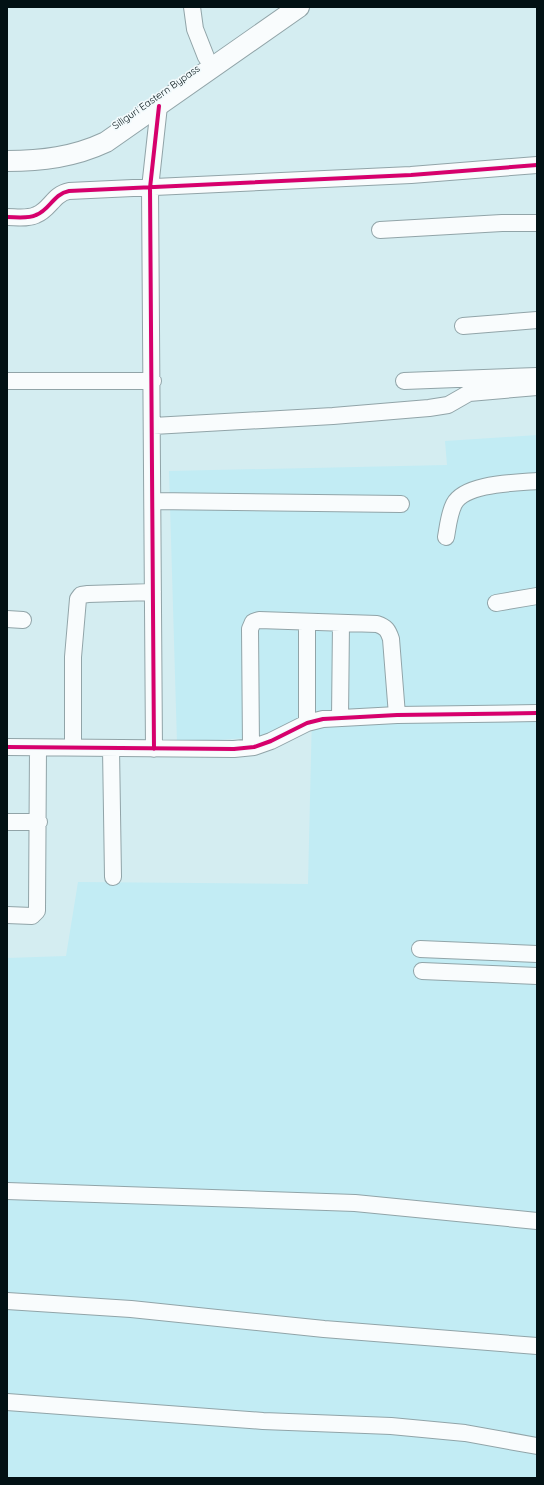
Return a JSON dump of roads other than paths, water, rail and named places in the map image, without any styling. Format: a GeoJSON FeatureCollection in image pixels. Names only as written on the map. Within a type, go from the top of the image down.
{"type":"FeatureCollection","features":[{"type":"Feature","properties":{"kind":"main road","name":"Siliguri Eastern Bypass"},"geometry":{"type":"LineString","coordinates":[[7,150],[36,150],[58,147],[99,134],[166,88],[275,7]]}},
{"type":"Feature","properties":{"kind":"main road","name":"Siliguri Eastern Bypass"},"geometry":{"type":"LineString","coordinates":[[7,161],[50,159],[87,151],[106,142],[299,7]]}},
{"type":"Feature","properties":{"kind":"street"},"geometry":{"type":"LineString","coordinates":[[192,7],[195,29],[206,57]]}},
{"type":"Feature","properties":{"kind":"street"},"geometry":{"type":"LineString","coordinates":[[154,749],[153,426],[150,188],[159,106]]}},
{"type":"Feature","properties":{"kind":"street"},"geometry":{"type":"LineString","coordinates":[[7,217],[36,216],[56,197],[65,192],[411,175],[537,165]]}},
{"type":"Feature","properties":{"kind":"street"},"geometry":{"type":"LineString","coordinates":[[380,230],[502,223],[537,223]]}},
{"type":"Feature","properties":{"kind":"street"},"geometry":{"type":"LineString","coordinates":[[463,326],[537,320]]}},
{"type":"Feature","properties":{"kind":"street"},"geometry":{"type":"LineString","coordinates":[[404,381],[537,376]]}},
{"type":"Feature","properties":{"kind":"street"},"geometry":{"type":"LineString","coordinates":[[7,381],[152,381]]}},
{"type":"Feature","properties":{"kind":"street"},"geometry":{"type":"LineString","coordinates":[[153,426],[332,416],[429,408],[448,405],[468,393],[537,387]]}},
{"type":"Feature","properties":{"kind":"street"},"geometry":{"type":"LineString","coordinates":[[446,537],[454,505],[458,498],[469,491],[485,487],[537,481]]}},
{"type":"Feature","properties":{"kind":"street"},"geometry":{"type":"LineString","coordinates":[[153,501],[401,504]]}},
{"type":"Feature","properties":{"kind":"street"},"geometry":{"type":"LineString","coordinates":[[73,748],[73,657],[78,599],[81,595],[88,594],[153,592]]}},
{"type":"Feature","properties":{"kind":"street"},"geometry":{"type":"LineString","coordinates":[[496,603],[537,596]]}},
{"type":"Feature","properties":{"kind":"street"},"geometry":{"type":"LineString","coordinates":[[251,747],[251,624],[259,620],[377,624],[384,626],[389,631],[397,716]]}},
{"type":"Feature","properties":{"kind":"street"},"geometry":{"type":"LineString","coordinates":[[306,622],[307,723]]}},
{"type":"Feature","properties":{"kind":"street"},"geometry":{"type":"LineString","coordinates":[[340,718],[341,623]]}},
{"type":"Feature","properties":{"kind":"street"},"geometry":{"type":"LineString","coordinates":[[7,747],[234,749],[251,747],[271,741],[307,723],[323,719],[537,713]]}},
{"type":"Feature","properties":{"kind":"street"},"geometry":{"type":"LineString","coordinates":[[7,915],[32,916],[37,911],[39,822],[38,748]]}},
{"type":"Feature","properties":{"kind":"street"},"geometry":{"type":"LineString","coordinates":[[111,748],[113,877]]}},
{"type":"Feature","properties":{"kind":"street"},"geometry":{"type":"LineString","coordinates":[[7,822],[39,822]]}},
{"type":"Feature","properties":{"kind":"street"},"geometry":{"type":"LineString","coordinates":[[420,949],[537,954]]}},
{"type":"Feature","properties":{"kind":"street"},"geometry":{"type":"LineString","coordinates":[[422,971],[537,976]]}},
{"type":"Feature","properties":{"kind":"street"},"geometry":{"type":"LineString","coordinates":[[7,1192],[355,1203],[537,1222]]}},
{"type":"Feature","properties":{"kind":"street"},"geometry":{"type":"LineString","coordinates":[[7,1301],[124,1309],[324,1329],[537,1346]]}},
{"type":"Feature","properties":{"kind":"street"},"geometry":{"type":"LineString","coordinates":[[7,1402],[264,1421],[391,1426],[465,1433],[537,1446]]}}]}
